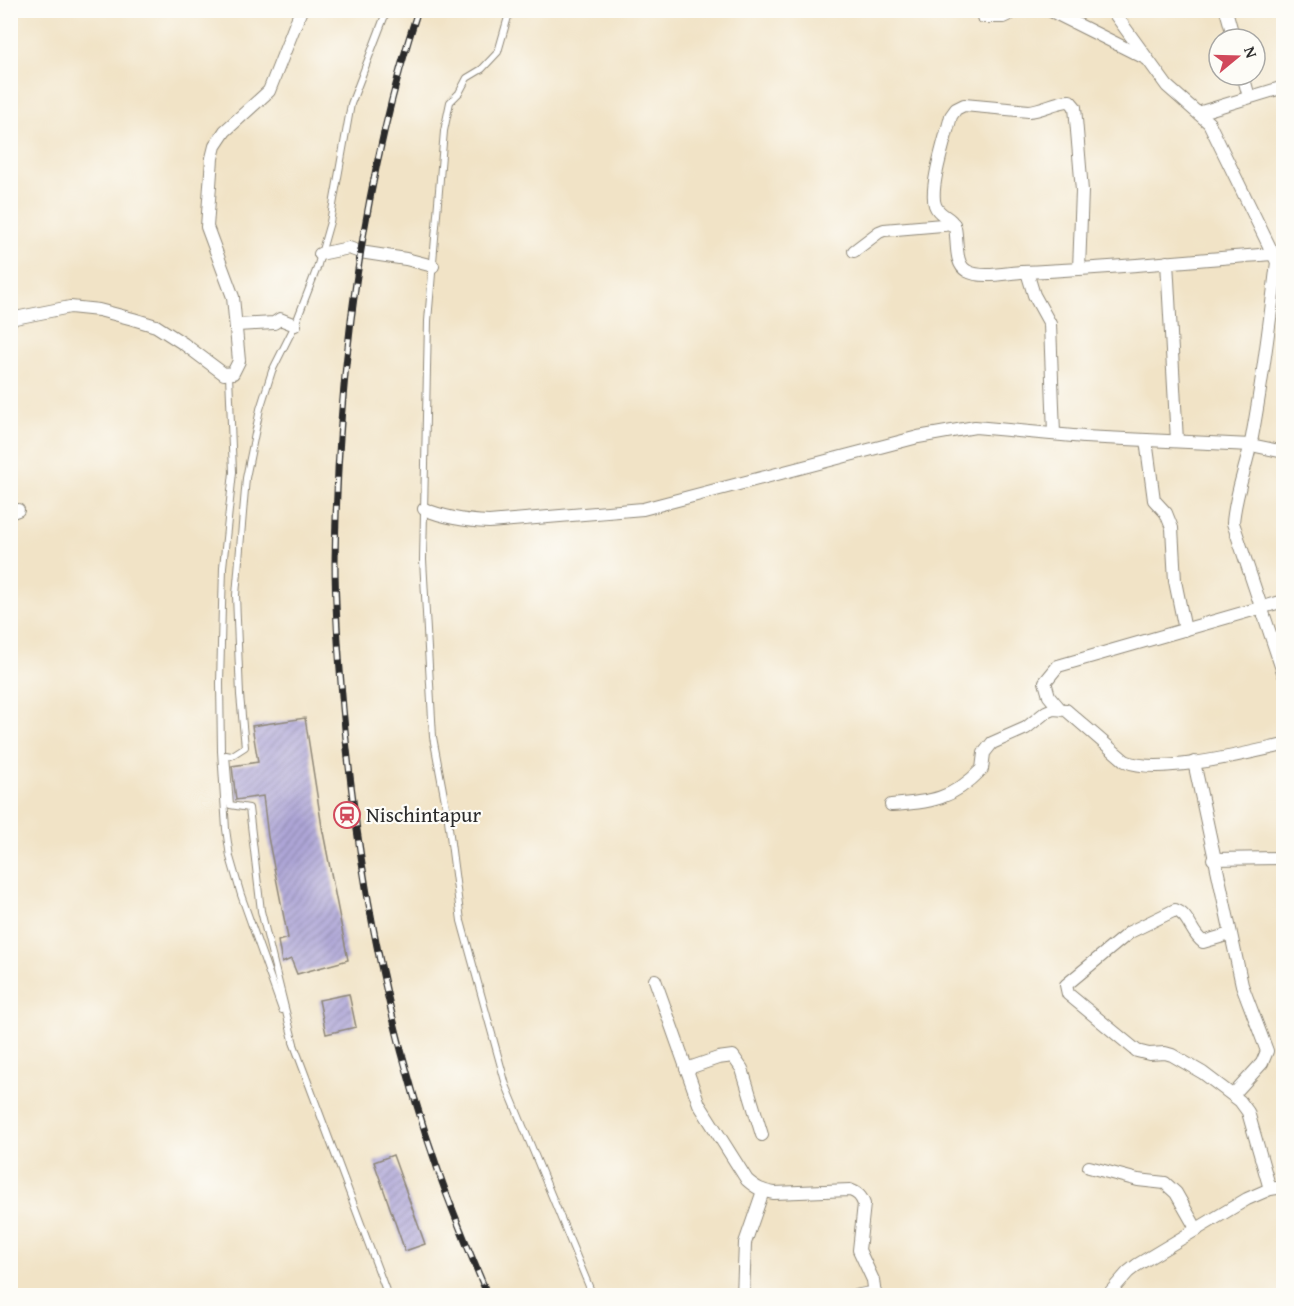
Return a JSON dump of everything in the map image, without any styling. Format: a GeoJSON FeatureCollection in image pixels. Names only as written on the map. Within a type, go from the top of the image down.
{"type":"FeatureCollection","features":[{"type":"Feature","properties":{"kind":"street"},"geometry":{"type":"LineString","coordinates":[[10,319],[70,307],[99,310],[156,327],[184,344],[224,374],[233,373],[238,365],[237,325],[233,297],[207,227],[212,158],[215,146],[225,131],[268,92],[301,10]]}},
{"type":"Feature","properties":{"kind":"street"},"geometry":{"type":"LineString","coordinates":[[983,17],[1003,17],[1018,10]]}},
{"type":"Feature","properties":{"kind":"street"},"geometry":{"type":"LineString","coordinates":[[1049,10],[1148,60]]}},
{"type":"Feature","properties":{"kind":"street"},"geometry":{"type":"LineString","coordinates":[[1113,10],[1172,92],[1209,123],[1278,255],[1263,381],[1233,523],[1284,675]]}},
{"type":"Feature","properties":{"kind":"street"},"geometry":{"type":"LineString","coordinates":[[1226,10],[1231,27]]}},
{"type":"Feature","properties":{"kind":"street"},"geometry":{"type":"LineString","coordinates":[[1246,87],[1249,97]]}},
{"type":"Feature","properties":{"kind":"street"},"geometry":{"type":"LineString","coordinates":[[1198,112],[1284,87]]}},
{"type":"Feature","properties":{"kind":"street"},"geometry":{"type":"LineString","coordinates":[[1079,269],[1082,181],[1075,107],[1070,101],[1029,111],[964,105],[956,109],[951,116],[933,190],[936,209],[940,214],[950,218],[954,224],[959,261],[969,272],[980,274],[1028,272],[1079,269],[1167,262],[1278,255]]}},
{"type":"Feature","properties":{"kind":"street"},"geometry":{"type":"LineString","coordinates":[[854,250],[884,230],[954,224]]}},
{"type":"Feature","properties":{"kind":"street"},"geometry":{"type":"LineString","coordinates":[[320,254],[349,248],[433,266]]}},
{"type":"Feature","properties":{"kind":"street"},"geometry":{"type":"LineString","coordinates":[[1167,262],[1177,441]]}},
{"type":"Feature","properties":{"kind":"street"},"geometry":{"type":"LineString","coordinates":[[1028,272],[1034,296],[1050,324],[1054,434]]}},
{"type":"Feature","properties":{"kind":"street"},"geometry":{"type":"LineString","coordinates":[[237,325],[274,323],[280,320],[295,325]]}},
{"type":"Feature","properties":{"kind":"street"},"geometry":{"type":"LineString","coordinates":[[424,509],[439,516],[465,521],[489,522],[643,509],[912,439],[975,427],[1146,440],[1251,445],[1284,452]]}},
{"type":"Feature","properties":{"kind":"street"},"geometry":{"type":"LineString","coordinates":[[1146,440],[1154,500],[1166,513],[1172,528],[1175,581],[1185,630]]}},
{"type":"Feature","properties":{"kind":"street"},"geometry":{"type":"LineString","coordinates":[[1060,709],[1049,696],[1045,682],[1058,666],[1284,601]]}},
{"type":"Feature","properties":{"kind":"street"},"geometry":{"type":"LineString","coordinates":[[891,805],[931,802],[954,792],[982,769],[984,753],[992,743],[1026,728],[1046,712],[1060,709],[1066,710],[1125,761],[1135,766],[1149,767],[1232,757],[1284,745]]}},
{"type":"Feature","properties":{"kind":"street"},"geometry":{"type":"LineString","coordinates":[[1194,762],[1242,986],[1267,1051],[1262,1063],[1233,1095]]}},
{"type":"Feature","properties":{"kind":"street"},"geometry":{"type":"LineString","coordinates":[[1213,859],[1284,858]]}},
{"type":"Feature","properties":{"kind":"street"},"geometry":{"type":"LineString","coordinates":[[1230,934],[1203,942],[1184,915],[1174,910],[1130,932],[1066,985],[1065,990],[1137,1051],[1172,1055],[1203,1073],[1246,1106],[1270,1189]]}},
{"type":"Feature","properties":{"kind":"street"},"geometry":{"type":"LineString","coordinates":[[655,980],[699,1104],[747,1180],[755,1188],[774,1193],[850,1190],[857,1192],[864,1204],[859,1250],[873,1280],[875,1294],[855,1296]]}},
{"type":"Feature","properties":{"kind":"street"},"geometry":{"type":"LineString","coordinates":[[686,1068],[733,1056],[742,1069],[762,1135]]}},
{"type":"Feature","properties":{"kind":"street"},"geometry":{"type":"LineString","coordinates":[[1089,1167],[1138,1180],[1165,1183],[1176,1193],[1197,1230]]}},
{"type":"Feature","properties":{"kind":"street"},"geometry":{"type":"LineString","coordinates":[[1107,1296],[1128,1272],[1247,1199],[1270,1189],[1284,1187]]}},
{"type":"Feature","properties":{"kind":"street"},"geometry":{"type":"LineString","coordinates":[[743,1296],[745,1243],[763,1191]]}},
{"type":"Feature","properties":{"kind":"lane"},"geometry":{"type":"LineString","coordinates":[[294,1044],[261,911],[249,808],[230,805],[226,755],[231,756],[245,747],[240,695],[236,595],[246,478],[260,409],[272,372],[295,325],[317,268],[330,222],[351,104],[387,10]]}},
{"type":"Feature","properties":{"kind":"lane"},"geometry":{"type":"LineString","coordinates":[[510,10],[498,52],[482,69],[467,78],[459,93],[450,102],[444,131],[428,321],[423,560],[433,737],[447,812],[461,921],[506,1085],[593,1296]]}},
{"type":"Feature","properties":{"kind":"lane"},"geometry":{"type":"LineString","coordinates":[[229,375],[233,472],[223,567],[220,683],[221,751],[230,857],[240,895],[388,1296]]}},
{"type":"Feature","properties":{"kind":"building"},"geometry":{"type":"Polygon","coordinates":[[[305,718],[322,827],[348,960],[297,974],[291,959],[282,963],[278,941],[288,938],[268,837],[263,796],[236,800],[232,766],[258,762],[252,726],[305,718]]]}},
{"type":"Feature","properties":{"kind":"building"},"geometry":{"type":"Polygon","coordinates":[[[349,994],[356,1027],[326,1034],[319,1000],[349,994]]]}},
{"type":"Feature","properties":{"kind":"building"},"geometry":{"type":"Polygon","coordinates":[[[393,1155],[425,1244],[405,1251],[374,1162],[393,1155]]]}},
{"type":"Feature","properties":{"kind":"railway"},"geometry":{"type":"LineString","coordinates":[[418,10],[395,86],[377,164],[356,281],[347,350],[340,442],[335,563],[336,618],[356,826],[376,944],[389,1002],[420,1117],[456,1219],[488,1296]]}},
{"type":"Feature","properties":{"kind":"place","name":"Nischintapur"},"geometry":{"type":"Point","coordinates":[347,815]}}]}
